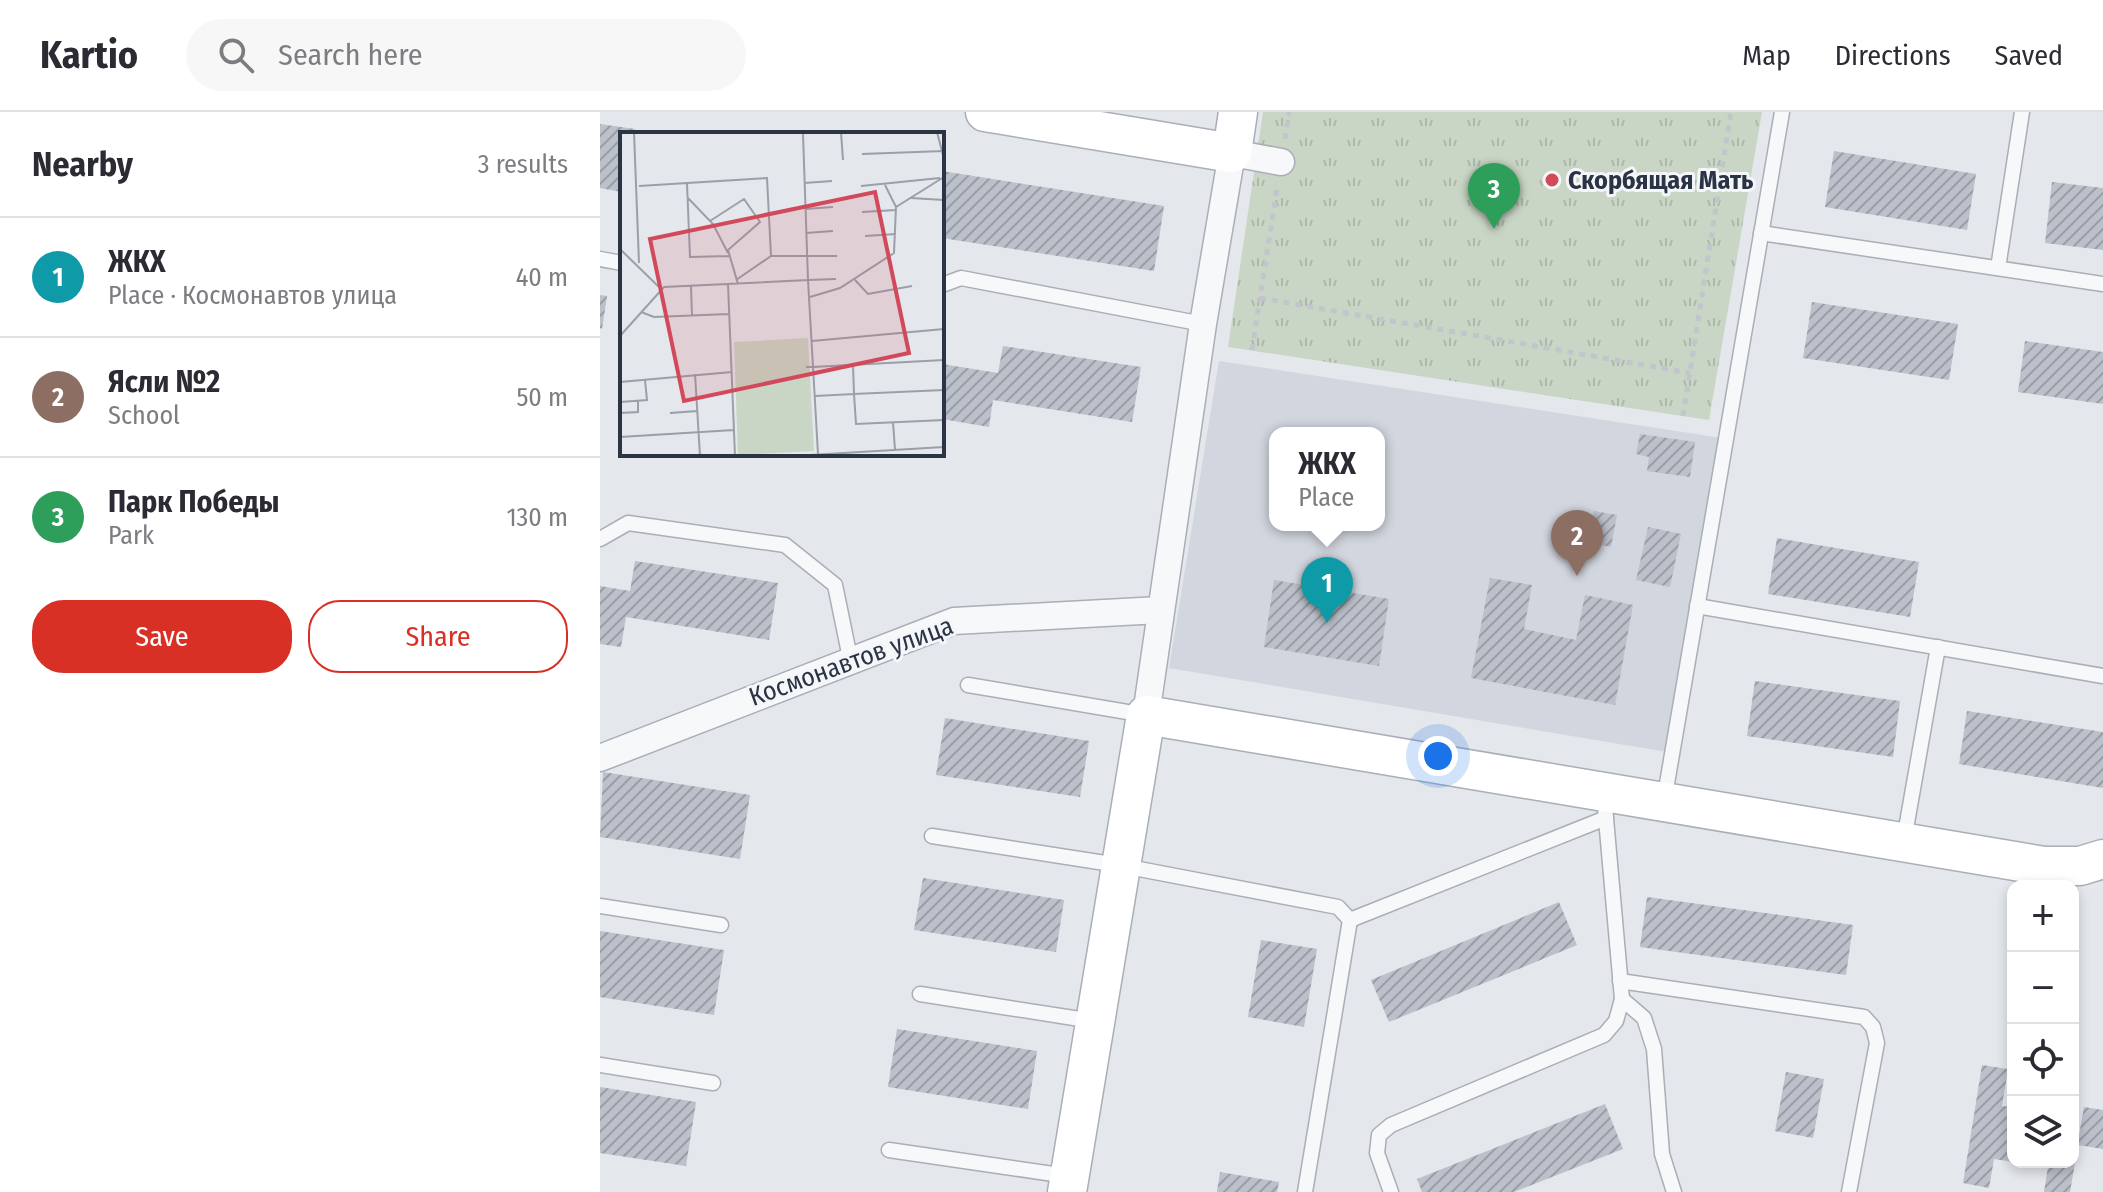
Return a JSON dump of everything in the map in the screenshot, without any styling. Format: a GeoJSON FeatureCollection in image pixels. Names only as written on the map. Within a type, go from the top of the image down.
{"type":"FeatureCollection","features":[{"type":"Feature","properties":{"kind":"street"},"geometry":{"type":"LineString","coordinates":[[985,112],[1281,162]]}},
{"type":"Feature","properties":{"kind":"street"},"geometry":{"type":"LineString","coordinates":[[1068,1184],[1118,865],[1146,715],[1203,324],[1238,112]]}},
{"type":"Feature","properties":{"kind":"street","name":"Космонавтов улица"},"geometry":{"type":"LineString","coordinates":[[600,758],[850,658],[954,621],[1160,610]]}},
{"type":"Feature","properties":{"kind":"street"},"geometry":{"type":"LineString","coordinates":[[1146,715],[1605,804],[1664,801],[2044,866],[2102,863]]}},
{"type":"Feature","properties":{"kind":"lane"},"geometry":{"type":"LineString","coordinates":[[1664,801],[1782,112]]}},
{"type":"Feature","properties":{"kind":"lane"},"geometry":{"type":"LineString","coordinates":[[1998,268],[2022,112]]}},
{"type":"Feature","properties":{"kind":"lane"},"geometry":{"type":"LineString","coordinates":[[1761,233],[2103,284]]}},
{"type":"Feature","properties":{"kind":"lane"},"geometry":{"type":"LineString","coordinates":[[600,259],[620,263]]}},
{"type":"Feature","properties":{"kind":"lane"},"geometry":{"type":"LineString","coordinates":[[944,284],[961,278],[1203,324]]}},
{"type":"Feature","properties":{"kind":"lane"},"geometry":{"type":"LineString","coordinates":[[600,539],[628,523],[785,545],[835,585],[850,658]]}},
{"type":"Feature","properties":{"kind":"lane"},"geometry":{"type":"LineString","coordinates":[[1697,606],[2103,676]]}},
{"type":"Feature","properties":{"kind":"lane"},"geometry":{"type":"LineString","coordinates":[[1904,841],[1938,647]]}},
{"type":"Feature","properties":{"kind":"lane"},"geometry":{"type":"LineString","coordinates":[[968,685],[1146,715]]}},
{"type":"Feature","properties":{"kind":"lane"},"geometry":{"type":"LineString","coordinates":[[1350,920],[1605,804],[1622,999],[1616,1021],[1604,1035],[1391,1125],[1379,1135],[1377,1153],[1391,1192]]}},
{"type":"Feature","properties":{"kind":"lane"},"geometry":{"type":"LineString","coordinates":[[932,836],[1118,865],[1338,907],[1350,920]]}},
{"type":"Feature","properties":{"kind":"lane"},"geometry":{"type":"LineString","coordinates":[[600,906],[721,925]]}},
{"type":"Feature","properties":{"kind":"lane"},"geometry":{"type":"LineString","coordinates":[[1305,1192],[1350,920]]}},
{"type":"Feature","properties":{"kind":"lane"},"geometry":{"type":"LineString","coordinates":[[1620,981],[1864,1017],[1873,1027],[1877,1043],[1849,1192]]}},
{"type":"Feature","properties":{"kind":"lane"},"geometry":{"type":"LineString","coordinates":[[920,994],[1095,1021]]}},
{"type":"Feature","properties":{"kind":"lane"},"geometry":{"type":"LineString","coordinates":[[1622,999],[1644,1018],[1654,1049],[1662,1154],[1674,1192]]}},
{"type":"Feature","properties":{"kind":"lane"},"geometry":{"type":"LineString","coordinates":[[600,1065],[713,1083]]}},
{"type":"Feature","properties":{"kind":"lane"},"geometry":{"type":"LineString","coordinates":[[889,1150],[1068,1184]]}},
{"type":"Feature","properties":{"kind":"path"},"geometry":{"type":"LineString","coordinates":[[1252,350],[1289,112]]}},
{"type":"Feature","properties":{"kind":"path"},"geometry":{"type":"LineString","coordinates":[[1683,416],[1730,113]]}},
{"type":"Feature","properties":{"kind":"path"},"geometry":{"type":"LineString","coordinates":[[1260,298],[1690,373]]}},
{"type":"Feature","properties":{"kind":"shaded area"},"geometry":{"type":"Polygon","coordinates":[[[1219,361],[1722,438],[1667,752],[1169,668],[1219,361]]]}},
{"type":"Feature","properties":{"kind":"green space"},"geometry":{"type":"Polygon","coordinates":[[[1263,112],[1762,112],[1709,420],[1228,347],[1263,112]]]}},
{"type":"Feature","properties":{"kind":"building"},"geometry":{"type":"Polygon","coordinates":[[[600,124],[635,129],[634,132],[620,132],[620,192],[600,188],[600,124]]]}},
{"type":"Feature","properties":{"kind":"building"},"geometry":{"type":"Polygon","coordinates":[[[1834,151],[1976,174],[1967,230],[1825,207],[1834,151]]]}},
{"type":"Feature","properties":{"kind":"building"},"geometry":{"type":"Polygon","coordinates":[[[944,171],[1164,206],[1154,271],[944,238],[944,171]]]}},
{"type":"Feature","properties":{"kind":"building"},"geometry":{"type":"Polygon","coordinates":[[[2052,182],[2103,188],[2103,250],[2045,243],[2052,182]]]}},
{"type":"Feature","properties":{"kind":"building"},"geometry":{"type":"Polygon","coordinates":[[[600,295],[607,296],[602,329],[600,328],[600,295]]]}},
{"type":"Feature","properties":{"kind":"building"},"geometry":{"type":"Polygon","coordinates":[[[1812,302],[1958,324],[1949,380],[1803,358],[1812,302]]]}},
{"type":"Feature","properties":{"kind":"building"},"geometry":{"type":"Polygon","coordinates":[[[2025,341],[2103,352],[2103,404],[2018,392],[2025,341]]]}},
{"type":"Feature","properties":{"kind":"building"},"geometry":{"type":"Polygon","coordinates":[[[1003,346],[1141,367],[1132,422],[993,400],[989,427],[944,419],[944,364],[998,373],[1003,346]]]}},
{"type":"Feature","properties":{"kind":"building"},"geometry":{"type":"Polygon","coordinates":[[[1640,434],[1695,442],[1690,477],[1647,471],[1649,457],[1636,454],[1640,434]]]}},
{"type":"Feature","properties":{"kind":"building"},"geometry":{"type":"Polygon","coordinates":[[[1594,511],[1617,515],[1611,547],[1588,542],[1594,511]]]}},
{"type":"Feature","properties":{"kind":"building"},"geometry":{"type":"Polygon","coordinates":[[[1648,527],[1681,534],[1670,587],[1636,580],[1648,527]]]}},
{"type":"Feature","properties":{"kind":"building"},"geometry":{"type":"Polygon","coordinates":[[[1777,538],[1919,562],[1910,617],[1768,594],[1777,538]]]}},
{"type":"Feature","properties":{"kind":"building"},"geometry":{"type":"Polygon","coordinates":[[[635,561],[778,583],[769,640],[626,617],[621,647],[600,644],[600,586],[630,591],[635,561]]]}},
{"type":"Feature","properties":{"kind":"building"},"geometry":{"type":"Polygon","coordinates":[[[1490,578],[1532,585],[1524,629],[1576,640],[1585,595],[1633,605],[1615,705],[1471,678],[1490,578]]]}},
{"type":"Feature","properties":{"kind":"building"},"geometry":{"type":"Polygon","coordinates":[[[1274,580],[1389,599],[1379,666],[1264,647],[1274,580]]]}},
{"type":"Feature","properties":{"kind":"building"},"geometry":{"type":"Polygon","coordinates":[[[1755,681],[1900,701],[1893,757],[1747,736],[1755,681]]]}},
{"type":"Feature","properties":{"kind":"building"},"geometry":{"type":"Polygon","coordinates":[[[1967,711],[2103,732],[2103,788],[1959,764],[1967,711]]]}},
{"type":"Feature","properties":{"kind":"building"},"geometry":{"type":"Polygon","coordinates":[[[945,718],[1089,741],[1080,797],[936,775],[945,718]]]}},
{"type":"Feature","properties":{"kind":"building"},"geometry":{"type":"Polygon","coordinates":[[[603,772],[750,795],[740,859],[600,837],[603,772]]]}},
{"type":"Feature","properties":{"kind":"building"},"geometry":{"type":"Polygon","coordinates":[[[923,878],[1064,900],[1056,952],[914,930],[923,878]]]}},
{"type":"Feature","properties":{"kind":"building"},"geometry":{"type":"Polygon","coordinates":[[[1647,897],[1853,925],[1846,975],[1640,947],[1647,897]]]}},
{"type":"Feature","properties":{"kind":"building"},"geometry":{"type":"Polygon","coordinates":[[[1559,902],[1577,945],[1389,1022],[1371,980],[1559,902]]]}},
{"type":"Feature","properties":{"kind":"building"},"geometry":{"type":"Polygon","coordinates":[[[600,931],[724,950],[714,1015],[600,997],[600,931]]]}},
{"type":"Feature","properties":{"kind":"building"},"geometry":{"type":"Polygon","coordinates":[[[1261,940],[1317,949],[1304,1027],[1248,1017],[1261,940]]]}},
{"type":"Feature","properties":{"kind":"building"},"geometry":{"type":"Polygon","coordinates":[[[897,1029],[1037,1051],[1028,1109],[888,1087],[897,1029]]]}},
{"type":"Feature","properties":{"kind":"building"},"geometry":{"type":"Polygon","coordinates":[[[1982,1065],[2007,1069],[2002,1106],[2007,1106],[2007,1161],[1994,1159],[1989,1188],[1963,1183],[1982,1065]]]}},
{"type":"Feature","properties":{"kind":"building"},"geometry":{"type":"Polygon","coordinates":[[[1786,1072],[1824,1079],[1813,1138],[1775,1131],[1786,1072]]]}},
{"type":"Feature","properties":{"kind":"building"},"geometry":{"type":"Polygon","coordinates":[[[600,1087],[696,1102],[686,1166],[600,1153],[600,1087]]]}},
{"type":"Feature","properties":{"kind":"building"},"geometry":{"type":"Polygon","coordinates":[[[1605,1104],[1623,1149],[1514,1192],[1422,1192],[1417,1179],[1605,1104]]]}},
{"type":"Feature","properties":{"kind":"building"},"geometry":{"type":"Polygon","coordinates":[[[2084,1107],[2103,1110],[2103,1149],[2079,1145],[2084,1107]]]}},
{"type":"Feature","properties":{"kind":"building"},"geometry":{"type":"Polygon","coordinates":[[[2048,1168],[2074,1168],[2070,1192],[2044,1192],[2048,1168]]]}},
{"type":"Feature","properties":{"kind":"building"},"geometry":{"type":"Polygon","coordinates":[[[1220,1172],[1279,1182],[1277,1192],[1217,1192],[1220,1172]]]}},
{"type":"Feature","properties":{"kind":"place","name":"Скорбящая Мать"},"geometry":{"type":"Point","coordinates":[1552,180]}},
{"type":"Feature","properties":{"kind":"place","name":"Парк Победы"},"geometry":{"type":"Point","coordinates":[1494,229]}},
{"type":"Feature","properties":{"kind":"place","name":"Ясли №2"},"geometry":{"type":"Point","coordinates":[1577,576]}},
{"type":"Feature","properties":{"kind":"place","name":"ЖКХ"},"geometry":{"type":"Point","coordinates":[1327,623]}}]}
